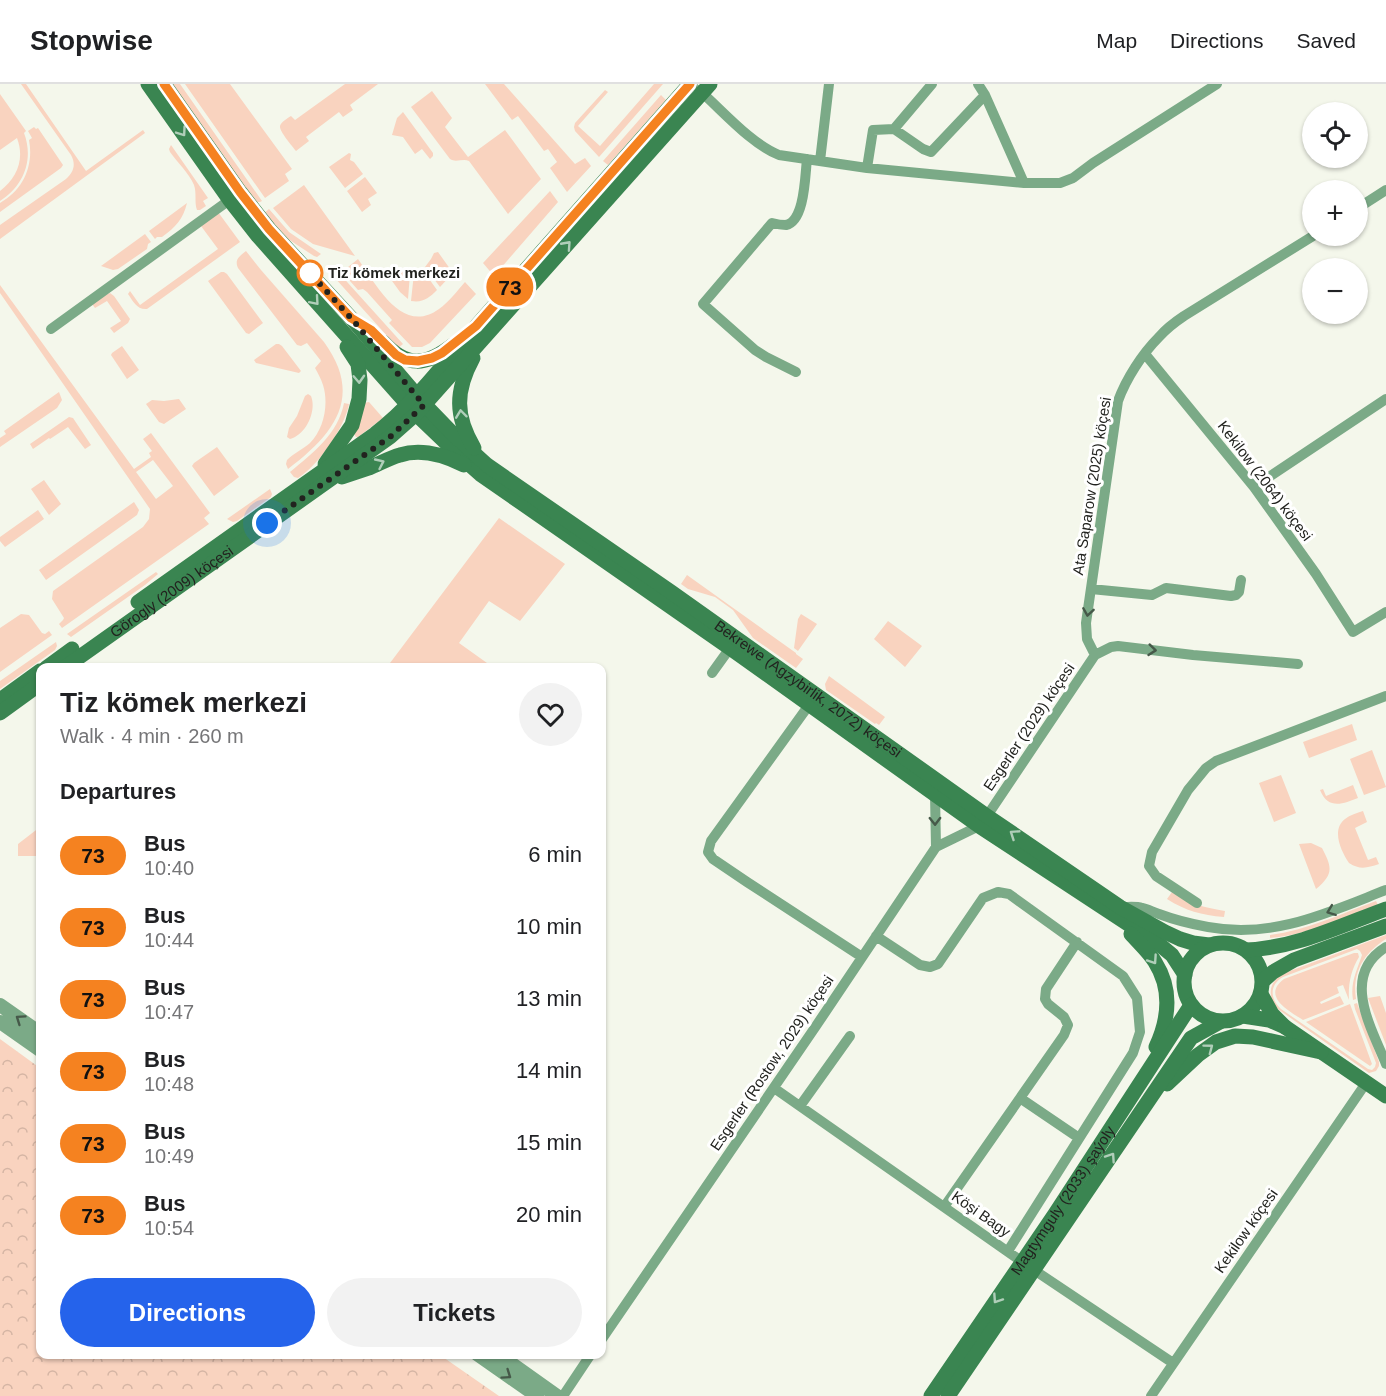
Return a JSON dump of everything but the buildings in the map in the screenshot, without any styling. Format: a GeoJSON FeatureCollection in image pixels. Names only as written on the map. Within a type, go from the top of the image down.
{"type":"FeatureCollection","features":[{"type":"Feature","properties":{"kind":"main road"},"geometry":{"type":"LineString","coordinates":[[148,84],[235,196],[269,229],[351,318],[416,405]]}},
{"type":"Feature","properties":{"kind":"main road"},"geometry":{"type":"LineString","coordinates":[[164,84],[258,236],[337,326],[416,405]]}},
{"type":"Feature","properties":{"kind":"main road","name":"Görogly (2009) köçesi"},"geometry":{"type":"LineString","coordinates":[[53,663],[321,479],[390,437],[481,330],[699,86]]}},
{"type":"Feature","properties":{"kind":"main road"},"geometry":{"type":"LineString","coordinates":[[351,318],[371,330],[396,355],[405,360],[418,361],[432,358],[481,330]]}},
{"type":"Feature","properties":{"kind":"main road"},"geometry":{"type":"LineString","coordinates":[[321,479],[351,425],[359,399],[358,364],[337,326]]}},
{"type":"Feature","properties":{"kind":"main road"},"geometry":{"type":"LineString","coordinates":[[481,330],[463,381],[459,404],[465,432],[484,469]]}},
{"type":"Feature","properties":{"kind":"main road","name":"Bekrewe (Agzybirlik, 2072) köçesi"},"geometry":{"type":"LineString","coordinates":[[416,405],[462,458],[484,469],[662,585],[935,794],[983,821]]}},
{"type":"Feature","properties":{"kind":"main road"},"geometry":{"type":"LineString","coordinates":[[321,479],[371,467],[394,456],[416,452],[484,469]]}},
{"type":"Feature","properties":{"kind":"main road","name":"Bekrewe (Agzybirlik, 2072) köçesi"},"geometry":{"type":"LineString","coordinates":[[484,469],[730,648],[812,700],[983,821],[1118,911],[1172,955],[1185,975]]}},
{"type":"Feature","properties":{"kind":"main road","name":"Görogly (2009) köçesi"},"geometry":{"type":"LineString","coordinates":[[71,663],[321,479]]}},
{"type":"Feature","properties":{"kind":"main road"},"geometry":{"type":"LineString","coordinates":[[0,700],[36,674]]}},
{"type":"Feature","properties":{"kind":"main road"},"geometry":{"type":"LineString","coordinates":[[0,713],[36,687]]}},
{"type":"Feature","properties":{"kind":"main road"},"geometry":{"type":"LineString","coordinates":[[1245,950],[1293,943],[1386,909]]}},
{"type":"Feature","properties":{"kind":"main road"},"geometry":{"type":"LineString","coordinates":[[1118,911],[1155,961],[1165,981],[1167,998],[1166,1015],[1160,1037],[1135,1092]]}},
{"type":"Feature","properties":{"kind":"main road","name":"Bekrewe (Agzybirlik, 2072) köçesi"},"geometry":{"type":"LineString","coordinates":[[1118,911],[1180,939],[1209,945]]}},
{"type":"Feature","properties":{"kind":"main road"},"geometry":{"type":"LineString","coordinates":[[1386,926],[1294,960],[1273,972],[1262,988],[1254,1007],[1232,1021],[1220,1022],[1203,1016],[1191,1005],[1185,990],[1188,964],[1195,955],[1209,945],[1231,944],[1245,950],[1258,963],[1262,988],[1272,1014],[1285,1027],[1386,1096]]}},
{"type":"Feature","properties":{"kind":"main road","name":"Magtymguly (2033) şaýoly"},"geometry":{"type":"LineString","coordinates":[[948,1396],[1191,1005]]}},
{"type":"Feature","properties":{"kind":"main road"},"geometry":{"type":"LineString","coordinates":[[1243,1016],[1269,1020],[1285,1027]]}},
{"type":"Feature","properties":{"kind":"main road","name":"Magtymguly (2033) şaýoly"},"geometry":{"type":"LineString","coordinates":[[931,1396],[1149,1100],[1191,1038],[1220,1022]]}},
{"type":"Feature","properties":{"kind":"main road"},"geometry":{"type":"LineString","coordinates":[[1149,1100],[1207,1048],[1216,1042],[1235,1036],[1321,1052]]}},
{"type":"Feature","properties":{"kind":"street"},"geometry":{"type":"LineString","coordinates":[[820,161],[829,84]]}},
{"type":"Feature","properties":{"kind":"street"},"geometry":{"type":"LineString","coordinates":[[894,129],[932,84]]}},
{"type":"Feature","properties":{"kind":"street"},"geometry":{"type":"LineString","coordinates":[[978,84],[1024,183]]}},
{"type":"Feature","properties":{"kind":"street"},"geometry":{"type":"LineString","coordinates":[[699,86],[766,150],[779,155],[867,168],[1024,183],[1060,183],[1073,178],[1216,84]]}},
{"type":"Feature","properties":{"kind":"street"},"geometry":{"type":"LineString","coordinates":[[867,168],[873,130],[894,129],[931,152],[984,95]]}},
{"type":"Feature","properties":{"kind":"street"},"geometry":{"type":"LineString","coordinates":[[796,372],[755,350],[703,304],[772,223],[787,225],[794,220],[801,206],[807,159]]}},
{"type":"Feature","properties":{"kind":"street"},"geometry":{"type":"LineString","coordinates":[[1368,202],[1386,190]]}},
{"type":"Feature","properties":{"kind":"street"},"geometry":{"type":"LineString","coordinates":[[51,329],[235,196]]}},
{"type":"Feature","properties":{"kind":"street","name":"Ata Saparow (2025) köçesi"},"geometry":{"type":"LineString","coordinates":[[1095,655],[1087,639],[1086,623],[1118,400],[1128,379],[1158,338],[1184,316],[1302,243]]}},
{"type":"Feature","properties":{"kind":"street","name":"Kekilow (2064) köçesi"},"geometry":{"type":"LineString","coordinates":[[1146,354],[1254,487],[1316,574],[1353,632],[1386,612]]}},
{"type":"Feature","properties":{"kind":"street"},"geometry":{"type":"LineString","coordinates":[[1254,487],[1386,399]]}},
{"type":"Feature","properties":{"kind":"street"},"geometry":{"type":"LineString","coordinates":[[1092,589],[1152,595],[1166,588],[1231,596],[1239,592],[1241,580]]}},
{"type":"Feature","properties":{"kind":"street"},"geometry":{"type":"LineString","coordinates":[[1095,655],[1118,646],[1193,655],[1298,663]]}},
{"type":"Feature","properties":{"kind":"street"},"geometry":{"type":"LineString","coordinates":[[712,673],[730,648]]}},
{"type":"Feature","properties":{"kind":"street","name":"Esgerler (2029) köçesi"},"geometry":{"type":"LineString","coordinates":[[983,821],[1095,655]]}},
{"type":"Feature","properties":{"kind":"street"},"geometry":{"type":"LineString","coordinates":[[1197,903],[1155,876],[1149,866],[1152,852],[1188,790],[1206,768],[1216,761],[1386,696]]}},
{"type":"Feature","properties":{"kind":"street"},"geometry":{"type":"LineString","coordinates":[[812,700],[711,841],[708,852],[713,859],[862,957]]}},
{"type":"Feature","properties":{"kind":"street"},"geometry":{"type":"LineString","coordinates":[[935,794],[936,847],[983,821]]}},
{"type":"Feature","properties":{"kind":"street","name":"Esgerler (Rostow, 2029) köçesi"},"geometry":{"type":"LineString","coordinates":[[606,1333],[936,847]]}},
{"type":"Feature","properties":{"kind":"street"},"geometry":{"type":"LineString","coordinates":[[1118,911],[1140,907],[1177,920],[1209,927],[1248,931],[1294,924],[1386,890]]}},
{"type":"Feature","properties":{"kind":"street"},"geometry":{"type":"LineString","coordinates":[[876,936],[920,965],[930,967],[938,964],[983,898],[998,892],[1009,894],[1123,976],[1137,998],[1140,1032],[1133,1053],[1008,1251]]}},
{"type":"Feature","properties":{"kind":"street"},"geometry":{"type":"LineString","coordinates":[[944,1207],[1064,1035],[1068,1025],[1064,1017],[1048,1004],[1045,999],[1046,989],[1077,942]]}},
{"type":"Feature","properties":{"kind":"street"},"geometry":{"type":"LineString","coordinates":[[1386,947],[1371,960],[1362,985],[1365,1011],[1386,1064]]}},
{"type":"Feature","properties":{"kind":"street"},"geometry":{"type":"LineString","coordinates":[[0,1005],[36,1030]]}},
{"type":"Feature","properties":{"kind":"street"},"geometry":{"type":"LineString","coordinates":[[0,1022],[36,1047]]}},
{"type":"Feature","properties":{"kind":"street"},"geometry":{"type":"LineString","coordinates":[[800,1106],[850,1036]]}},
{"type":"Feature","properties":{"kind":"street","name":"Kekilow köçesi"},"geometry":{"type":"LineString","coordinates":[[1151,1396],[1366,1083]]}},
{"type":"Feature","properties":{"kind":"street","name":"Köşi Bagy"},"geometry":{"type":"LineString","coordinates":[[774,1088],[1028,1266],[1173,1363]]}},
{"type":"Feature","properties":{"kind":"street"},"geometry":{"type":"LineString","coordinates":[[1020,1098],[1079,1138]]}},
{"type":"Feature","properties":{"kind":"street"},"geometry":{"type":"LineString","coordinates":[[484,1359],[537,1396]]}},
{"type":"Feature","properties":{"kind":"street"},"geometry":{"type":"LineString","coordinates":[[505,1359],[557,1396]]}},
{"type":"Feature","properties":{"kind":"street"},"geometry":{"type":"LineString","coordinates":[[564,1396],[588,1359]]}},
{"type":"Feature","properties":{"kind":"green space"},"geometry":{"type":"Polygon","coordinates":[[[21,84],[26,84],[86,171],[143,130],[145,133],[0,239],[0,225],[66,179],[73,168],[71,155],[21,84]]]}},
{"type":"Feature","properties":{"kind":"green space"},"geometry":{"type":"Polygon","coordinates":[[[172,84],[180,84],[262,201],[255,202],[172,84]]]}},
{"type":"Feature","properties":{"kind":"green space"},"geometry":{"type":"Polygon","coordinates":[[[185,84],[230,84],[292,169],[285,174],[289,181],[265,198],[185,84]]]}},
{"type":"Feature","properties":{"kind":"green space"},"geometry":{"type":"Polygon","coordinates":[[[345,84],[378,84],[350,105],[353,110],[343,117],[339,112],[306,137],[309,141],[296,151],[280,126],[291,116],[295,120],[345,84]]]}},
{"type":"Feature","properties":{"kind":"green space"},"geometry":{"type":"Polygon","coordinates":[[[485,84],[504,84],[575,164],[585,158],[591,166],[567,192],[550,168],[557,162],[548,149],[544,151],[518,116],[512,120],[485,84]]]}},
{"type":"Feature","properties":{"kind":"green space"},"geometry":{"type":"Polygon","coordinates":[[[654,84],[663,84],[599,157],[575,131],[575,123],[605,90],[608,92],[578,126],[600,146],[654,84]]]}},
{"type":"Feature","properties":{"kind":"green space"},"geometry":{"type":"Polygon","coordinates":[[[432,91],[452,118],[445,127],[468,157],[505,130],[541,179],[508,214],[469,161],[450,159],[411,107],[432,91]]]}},
{"type":"Feature","properties":{"kind":"green space"},"geometry":{"type":"Polygon","coordinates":[[[0,94],[26,131],[24,133],[28,152],[21,180],[0,201],[0,191],[11,180],[18,168],[20,153],[17,138],[0,150],[0,94]]]}},
{"type":"Feature","properties":{"kind":"green space"},"geometry":{"type":"Polygon","coordinates":[[[661,95],[666,100],[608,165],[603,161],[661,95]]]}},
{"type":"Feature","properties":{"kind":"green space"},"geometry":{"type":"Polygon","coordinates":[[[403,112],[433,153],[430,159],[422,149],[415,154],[403,137],[392,135],[397,118],[403,112]]]}},
{"type":"Feature","properties":{"kind":"green space"},"geometry":{"type":"Polygon","coordinates":[[[34,127],[38,128],[63,165],[0,212],[0,203],[15,191],[25,176],[30,159],[29,140],[32,138],[28,131],[34,127]]]}},
{"type":"Feature","properties":{"kind":"green space"},"geometry":{"type":"Polygon","coordinates":[[[171,145],[208,198],[203,201],[206,206],[200,210],[196,207],[194,185],[170,152],[171,145]]]}},
{"type":"Feature","properties":{"kind":"green space"},"geometry":{"type":"Polygon","coordinates":[[[349,153],[351,154],[350,160],[363,174],[345,188],[329,167],[349,153]]]}},
{"type":"Feature","properties":{"kind":"green space"},"geometry":{"type":"Polygon","coordinates":[[[365,177],[377,193],[368,199],[371,205],[362,212],[347,191],[365,177]]]}},
{"type":"Feature","properties":{"kind":"green space"},"geometry":{"type":"Polygon","coordinates":[[[304,185],[355,256],[313,244],[291,229],[273,208],[304,185]]]}},
{"type":"Feature","properties":{"kind":"green space"},"geometry":{"type":"Polygon","coordinates":[[[550,191],[558,202],[494,276],[483,263],[550,191]]]}},
{"type":"Feature","properties":{"kind":"green space"},"geometry":{"type":"Polygon","coordinates":[[[187,203],[175,226],[162,237],[155,239],[149,231],[187,203]]]}},
{"type":"Feature","properties":{"kind":"green space"},"geometry":{"type":"Polygon","coordinates":[[[269,209],[289,232],[321,254],[314,256],[288,239],[264,213],[269,209]]]}},
{"type":"Feature","properties":{"kind":"green space"},"geometry":{"type":"Polygon","coordinates":[[[218,212],[240,242],[147,309],[138,307],[128,294],[130,291],[140,305],[218,249],[201,226],[218,212]]]}},
{"type":"Feature","properties":{"kind":"green space"},"geometry":{"type":"Polygon","coordinates":[[[145,234],[151,242],[147,249],[118,269],[113,270],[101,266],[145,234]]]}},
{"type":"Feature","properties":{"kind":"green space"},"geometry":{"type":"Polygon","coordinates":[[[246,251],[324,342],[336,362],[342,380],[342,397],[338,413],[330,428],[319,442],[288,469],[287,460],[310,443],[322,424],[325,392],[315,368],[321,361],[307,343],[297,345],[238,268],[237,260],[246,251]]]}},
{"type":"Feature","properties":{"kind":"green space"},"geometry":{"type":"Polygon","coordinates":[[[438,252],[453,273],[440,287],[425,267],[434,253],[438,252]]]}},
{"type":"Feature","properties":{"kind":"green space"},"geometry":{"type":"Polygon","coordinates":[[[358,259],[391,303],[402,312],[413,316],[426,316],[439,309],[465,282],[476,294],[430,343],[422,347],[412,347],[389,323],[392,320],[367,292],[363,289],[358,290],[342,272],[358,259]]]}},
{"type":"Feature","properties":{"kind":"green space"},"geometry":{"type":"Polygon","coordinates":[[[396,267],[410,274],[408,299],[387,274],[396,267]]]}},
{"type":"Feature","properties":{"kind":"green space"},"geometry":{"type":"Polygon","coordinates":[[[422,269],[437,290],[425,299],[411,301],[414,273],[422,269]]]}},
{"type":"Feature","properties":{"kind":"green space"},"geometry":{"type":"Polygon","coordinates":[[[221,272],[227,274],[263,323],[249,334],[208,281],[221,272]]]}},
{"type":"Feature","properties":{"kind":"green space"},"geometry":{"type":"Polygon","coordinates":[[[339,273],[403,344],[398,348],[334,277],[339,273]]]}},
{"type":"Feature","properties":{"kind":"green space"},"geometry":{"type":"Polygon","coordinates":[[[0,285],[134,469],[151,457],[149,453],[152,451],[143,439],[151,433],[210,513],[204,518],[209,524],[62,628],[59,624],[64,618],[52,599],[53,591],[143,527],[149,519],[150,509],[0,293],[0,285]],[[153,460],[136,472],[156,499],[173,486],[153,460]]]}},
{"type":"Feature","properties":{"kind":"green space"},"geometry":{"type":"Polygon","coordinates":[[[110,293],[130,319],[114,333],[110,328],[121,321],[107,301],[95,308],[92,304],[110,293]]]}},
{"type":"Feature","properties":{"kind":"green space"},"geometry":{"type":"Polygon","coordinates":[[[276,344],[282,346],[301,371],[299,373],[256,363],[254,360],[276,344]]]}},
{"type":"Feature","properties":{"kind":"green space"},"geometry":{"type":"Polygon","coordinates":[[[122,346],[139,370],[127,379],[111,355],[122,346]]]}},
{"type":"Feature","properties":{"kind":"green space"},"geometry":{"type":"Polygon","coordinates":[[[59,392],[62,400],[57,408],[0,447],[0,438],[6,434],[4,431],[59,392]]]}},
{"type":"Feature","properties":{"kind":"green space"},"geometry":{"type":"Polygon","coordinates":[[[308,394],[312,402],[309,422],[301,433],[290,439],[287,437],[289,428],[308,394]]]}},
{"type":"Feature","properties":{"kind":"green space"},"geometry":{"type":"Polygon","coordinates":[[[179,399],[186,409],[164,424],[159,422],[146,404],[152,400],[179,399]]]}},
{"type":"Feature","properties":{"kind":"green space"},"geometry":{"type":"Polygon","coordinates":[[[369,402],[383,418],[356,437],[354,434],[363,403],[369,402]]]}},
{"type":"Feature","properties":{"kind":"green space"},"geometry":{"type":"Polygon","coordinates":[[[344,403],[349,404],[342,424],[330,445],[314,465],[298,478],[294,477],[290,472],[323,442],[336,424],[344,403]]]}},
{"type":"Feature","properties":{"kind":"green space"},"geometry":{"type":"Polygon","coordinates":[[[69,417],[73,418],[91,445],[85,449],[68,427],[33,449],[30,444],[69,417]]]}},
{"type":"Feature","properties":{"kind":"green space"},"geometry":{"type":"Polygon","coordinates":[[[217,447],[239,477],[214,496],[192,466],[217,447]]]}},
{"type":"Feature","properties":{"kind":"green space"},"geometry":{"type":"Polygon","coordinates":[[[44,480],[61,504],[49,515],[31,489],[44,480]]]}},
{"type":"Feature","properties":{"kind":"green space"},"geometry":{"type":"Polygon","coordinates":[[[270,489],[271,497],[237,521],[227,519],[270,489]]]}},
{"type":"Feature","properties":{"kind":"green space"},"geometry":{"type":"Polygon","coordinates":[[[134,502],[139,510],[137,515],[46,580],[39,570],[134,502]]]}},
{"type":"Feature","properties":{"kind":"green space"},"geometry":{"type":"Polygon","coordinates":[[[38,510],[44,519],[5,547],[0,537],[38,510]]]}},
{"type":"Feature","properties":{"kind":"green space"},"geometry":{"type":"Polygon","coordinates":[[[499,518],[565,564],[520,621],[489,601],[459,643],[487,663],[390,663],[499,518]]]}},
{"type":"Feature","properties":{"kind":"green space"},"geometry":{"type":"Polygon","coordinates":[[[156,572],[158,574],[145,585],[71,637],[67,634],[156,572]]]}},
{"type":"Feature","properties":{"kind":"green space"},"geometry":{"type":"Polygon","coordinates":[[[687,575],[796,653],[803,659],[796,668],[753,638],[733,610],[715,597],[688,589],[681,584],[687,575]]]}},
{"type":"Feature","properties":{"kind":"green space"},"geometry":{"type":"Polygon","coordinates":[[[21,614],[29,615],[42,633],[49,631],[52,635],[0,672],[0,628],[21,614]]]}},
{"type":"Feature","properties":{"kind":"green space"},"geometry":{"type":"Polygon","coordinates":[[[801,614],[817,624],[798,651],[794,648],[798,619],[801,614]]]}},
{"type":"Feature","properties":{"kind":"green space"},"geometry":{"type":"Polygon","coordinates":[[[888,621],[922,646],[905,667],[874,639],[888,621]]]}},
{"type":"Feature","properties":{"kind":"green space"},"geometry":{"type":"Polygon","coordinates":[[[56,642],[55,650],[0,689],[0,681],[56,642]]]}},
{"type":"Feature","properties":{"kind":"green space"},"geometry":{"type":"Polygon","coordinates":[[[829,676],[885,717],[879,725],[826,690],[825,684],[829,676]]]}},
{"type":"Feature","properties":{"kind":"green space"},"geometry":{"type":"Polygon","coordinates":[[[1352,724],[1357,740],[1309,758],[1303,742],[1352,724]]]}},
{"type":"Feature","properties":{"kind":"green space"},"geometry":{"type":"Polygon","coordinates":[[[1372,750],[1386,787],[1364,795],[1350,759],[1372,750]]]}},
{"type":"Feature","properties":{"kind":"green space"},"geometry":{"type":"Polygon","coordinates":[[[1281,775],[1296,813],[1274,822],[1259,783],[1281,775]]]}},
{"type":"Feature","properties":{"kind":"green space"},"geometry":{"type":"Polygon","coordinates":[[[1353,785],[1358,798],[1336,804],[1327,801],[1320,790],[1323,789],[1326,796],[1353,785]]]}},
{"type":"Feature","properties":{"kind":"green space"},"geometry":{"type":"Polygon","coordinates":[[[1363,811],[1367,822],[1355,828],[1368,860],[1376,857],[1379,864],[1364,868],[1349,863],[1343,853],[1338,835],[1345,819],[1363,811]]]}},
{"type":"Feature","properties":{"kind":"green space"},"geometry":{"type":"Polygon","coordinates":[[[36,830],[36,856],[18,856],[18,844],[36,830]]]}},
{"type":"Feature","properties":{"kind":"green space"},"geometry":{"type":"Polygon","coordinates":[[[1311,843],[1322,848],[1330,870],[1326,879],[1316,889],[1299,844],[1311,843]]]}},
{"type":"Feature","properties":{"kind":"green space"},"geometry":{"type":"Polygon","coordinates":[[[1172,892],[1197,904],[1225,911],[1224,917],[1201,914],[1181,907],[1167,899],[1172,892]]]}},
{"type":"Feature","properties":{"kind":"green space"},"geometry":{"type":"Polygon","coordinates":[[[1376,901],[1378,905],[1325,925],[1270,938],[1270,935],[1311,925],[1376,901]]]}},
{"type":"Feature","properties":{"kind":"green space"},"geometry":{"type":"Polygon","coordinates":[[[1386,935],[1386,939],[1371,950],[1361,964],[1356,980],[1356,999],[1353,1000],[1352,988],[1362,955],[1357,949],[1283,977],[1273,988],[1273,997],[1281,1009],[1372,1070],[1376,1063],[1355,1009],[1354,1004],[1357,1003],[1379,1062],[1376,1071],[1369,1073],[1275,1007],[1271,998],[1271,989],[1274,981],[1282,974],[1386,935]]]}},
{"type":"Feature","properties":{"kind":"green space"},"geometry":{"type":"Polygon","coordinates":[[[1358,953],[1359,957],[1351,977],[1349,1000],[1343,985],[1337,987],[1339,993],[1320,1002],[1321,1004],[1340,996],[1344,1004],[1303,1020],[1285,1008],[1276,997],[1275,991],[1284,979],[1358,953]]]}},
{"type":"Feature","properties":{"kind":"green space"},"geometry":{"type":"Polygon","coordinates":[[[1380,996],[1386,1013],[1386,1045],[1368,998],[1380,996]]]}},
{"type":"Feature","properties":{"kind":"green space"},"geometry":{"type":"Polygon","coordinates":[[[1350,1004],[1372,1064],[1370,1066],[1306,1022],[1350,1004]]]}},
{"type":"Feature","properties":{"kind":"green space"},"geometry":{"type":"Polygon","coordinates":[[[0,1039],[36,1065],[36,1359],[446,1359],[499,1396],[0,1396],[0,1039]]]}},
{"type":"Feature","properties":{"kind":"bus line","name":"73"},"geometry":{"type":"LineString","coordinates":[[164,84],[256,213],[351,318],[371,330],[396,355],[405,360],[424,361],[442,353],[476,326],[690,84]]}},
{"type":"Feature","properties":{"kind":"place","name":"Tiz kömek merkezi"},"geometry":{"type":"Point","coordinates":[310,273]}},
{"type":"Feature","properties":{"kind":"route"},"geometry":{"type":"LineString","coordinates":[[267,523],[390,437],[424,405],[310,273]]}}]}
